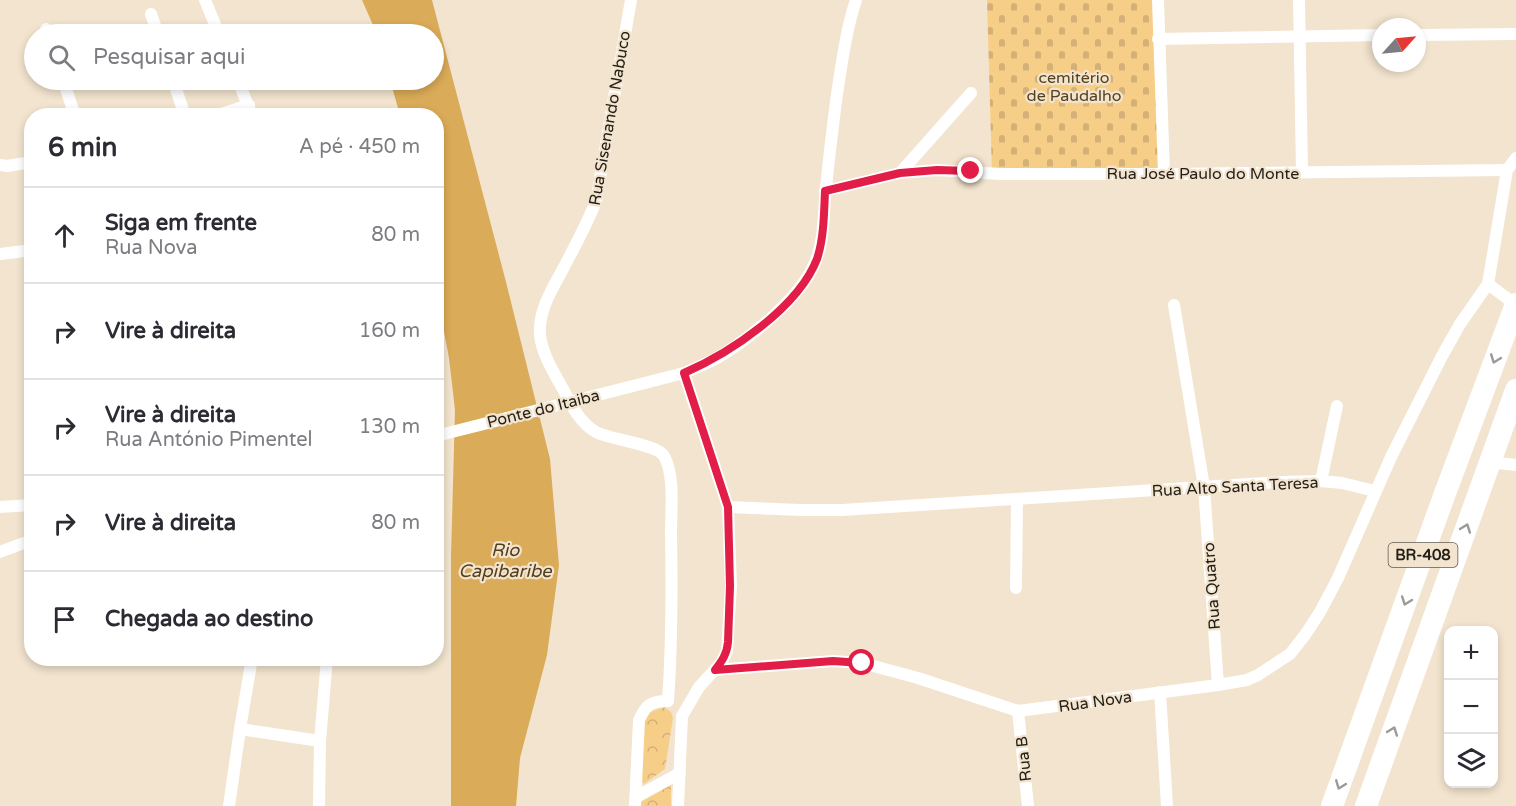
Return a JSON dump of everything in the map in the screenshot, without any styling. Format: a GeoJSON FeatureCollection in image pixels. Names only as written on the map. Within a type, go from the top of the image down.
{"type":"FeatureCollection","features":[{"type":"Feature","properties":{"kind":"highway","name":"BR-408"},"geometry":{"type":"LineString","coordinates":[[1332,806],[1443,496],[1516,304]]}},
{"type":"Feature","properties":{"kind":"highway","name":"BR-408"},"geometry":{"type":"LineString","coordinates":[[1366,806],[1516,390]]}},
{"type":"Feature","properties":{"kind":"street"},"geometry":{"type":"LineString","coordinates":[[205,0],[215,24]]}},
{"type":"Feature","properties":{"kind":"street","name":"Rua Sisenando Nabuco"},"geometry":{"type":"LineString","coordinates":[[631,0],[596,201],[547,300],[540,336],[555,375],[573,408],[584,422],[596,431],[658,450],[667,463],[671,495],[672,617],[668,701]]}},
{"type":"Feature","properties":{"kind":"street","name":"Ponte do Itaiba"},"geometry":{"type":"LineString","coordinates":[[444,434],[684,373],[705,364],[733,347],[764,324],[794,295],[813,267],[818,255],[842,61],[847,31],[856,0]]}},
{"type":"Feature","properties":{"kind":"street"},"geometry":{"type":"LineString","coordinates":[[1158,0],[1164,174]]}},
{"type":"Feature","properties":{"kind":"street"},"geometry":{"type":"LineString","coordinates":[[1299,0],[1302,172]]}},
{"type":"Feature","properties":{"kind":"street"},"geometry":{"type":"LineString","coordinates":[[151,14],[154,24]]}},
{"type":"Feature","properties":{"kind":"street"},"geometry":{"type":"LineString","coordinates":[[1426,35],[1516,34]]}},
{"type":"Feature","properties":{"kind":"street"},"geometry":{"type":"LineString","coordinates":[[1158,39],[1372,35]]}},
{"type":"Feature","properties":{"kind":"street"},"geometry":{"type":"LineString","coordinates":[[66,90],[72,108]]}},
{"type":"Feature","properties":{"kind":"street"},"geometry":{"type":"LineString","coordinates":[[176,90],[182,108]]}},
{"type":"Feature","properties":{"kind":"street"},"geometry":{"type":"LineString","coordinates":[[242,90],[250,108]]}},
{"type":"Feature","properties":{"kind":"street"},"geometry":{"type":"LineString","coordinates":[[900,173],[971,93]]}},
{"type":"Feature","properties":{"kind":"street"},"geometry":{"type":"LineString","coordinates":[[1375,491],[1442,356],[1460,324],[1488,284],[1507,170],[1516,158]]}},
{"type":"Feature","properties":{"kind":"street"},"geometry":{"type":"LineString","coordinates":[[0,165],[24,163]]}},
{"type":"Feature","properties":{"kind":"street","name":"Rua José Paulo do Monte"},"geometry":{"type":"LineString","coordinates":[[825,191],[900,173],[937,170],[1000,174],[1507,170]]}},
{"type":"Feature","properties":{"kind":"street"},"geometry":{"type":"LineString","coordinates":[[0,254],[24,251]]}},
{"type":"Feature","properties":{"kind":"street"},"geometry":{"type":"LineString","coordinates":[[1488,284],[1516,304]]}},
{"type":"Feature","properties":{"kind":"street","name":"Rua Quatro"},"geometry":{"type":"LineString","coordinates":[[1174,305],[1204,487],[1218,685]]}},
{"type":"Feature","properties":{"kind":"street"},"geometry":{"type":"LineString","coordinates":[[678,806],[682,716],[699,687],[715,670],[727,651],[730,586],[728,507],[684,373]]}},
{"type":"Feature","properties":{"kind":"street"},"geometry":{"type":"LineString","coordinates":[[1322,481],[1337,406]]}},
{"type":"Feature","properties":{"kind":"street"},"geometry":{"type":"LineString","coordinates":[[1490,462],[1516,465]]}},
{"type":"Feature","properties":{"kind":"street","name":"Rua Alto Santa Teresa"},"geometry":{"type":"LineString","coordinates":[[728,507],[842,510],[1322,481],[1375,491]]}},
{"type":"Feature","properties":{"kind":"street","name":"Rua Nova"},"geometry":{"type":"LineString","coordinates":[[715,670],[833,661],[862,663],[918,678],[1018,711],[1247,680],[1290,654],[1305,635],[1338,578],[1375,491]]}},
{"type":"Feature","properties":{"kind":"street"},"geometry":{"type":"LineString","coordinates":[[1016,588],[1017,499]]}},
{"type":"Feature","properties":{"kind":"street"},"geometry":{"type":"LineString","coordinates":[[0,507],[24,505]]}},
{"type":"Feature","properties":{"kind":"street"},"geometry":{"type":"LineString","coordinates":[[0,552],[24,543]]}},
{"type":"Feature","properties":{"kind":"street"},"geometry":{"type":"LineString","coordinates":[[229,806],[251,666]]}},
{"type":"Feature","properties":{"kind":"street"},"geometry":{"type":"LineString","coordinates":[[319,806],[320,741],[326,666]]}},
{"type":"Feature","properties":{"kind":"street"},"geometry":{"type":"LineString","coordinates":[[1160,692],[1167,806]]}},
{"type":"Feature","properties":{"kind":"street"},"geometry":{"type":"LineString","coordinates":[[635,801],[639,720],[645,708],[653,702],[668,701],[679,710],[682,716]]}},
{"type":"Feature","properties":{"kind":"street","name":"Rua B"},"geometry":{"type":"LineString","coordinates":[[1018,711],[1028,806]]}},
{"type":"Feature","properties":{"kind":"street"},"geometry":{"type":"LineString","coordinates":[[240,729],[320,741]]}},
{"type":"Feature","properties":{"kind":"street"},"geometry":{"type":"LineString","coordinates":[[635,801],[680,773]]}},
{"type":"Feature","properties":{"kind":"green space","name":"cemitério de Paudalho"},"geometry":{"type":"Polygon","coordinates":[[[987,0],[1156,0],[1162,173],[992,174],[987,0]]]}},
{"type":"Feature","properties":{"kind":"green space"},"geometry":{"type":"Polygon","coordinates":[[[664,707],[671,712],[673,718],[665,769],[644,784],[640,779],[639,721],[648,713],[664,707]]]}},
{"type":"Feature","properties":{"kind":"green space"},"geometry":{"type":"Polygon","coordinates":[[[671,785],[671,806],[641,806],[641,802],[671,785]]]}},
{"type":"Feature","properties":{"kind":"water","name":"Rio Capibaribe"},"geometry":{"type":"Polygon","coordinates":[[[362,0],[432,0],[438,24],[373,24],[362,0]]]}},
{"type":"Feature","properties":{"kind":"water","name":"Rio Capibaribe"},"geometry":{"type":"Polygon","coordinates":[[[444,46],[550,459],[559,565],[547,655],[520,758],[516,806],[451,806],[451,557],[455,410],[444,331],[444,108],[398,108],[393,90],[444,90],[444,46]]]}},
{"type":"Feature","properties":{"kind":"route"},"geometry":{"type":"LineString","coordinates":[[862,663],[833,661],[715,670],[727,651],[728,642],[730,586],[728,507],[684,373],[705,364],[733,347],[764,324],[794,295],[813,267],[818,255],[824,218],[825,191],[900,173],[937,170],[971,171]]}}]}
